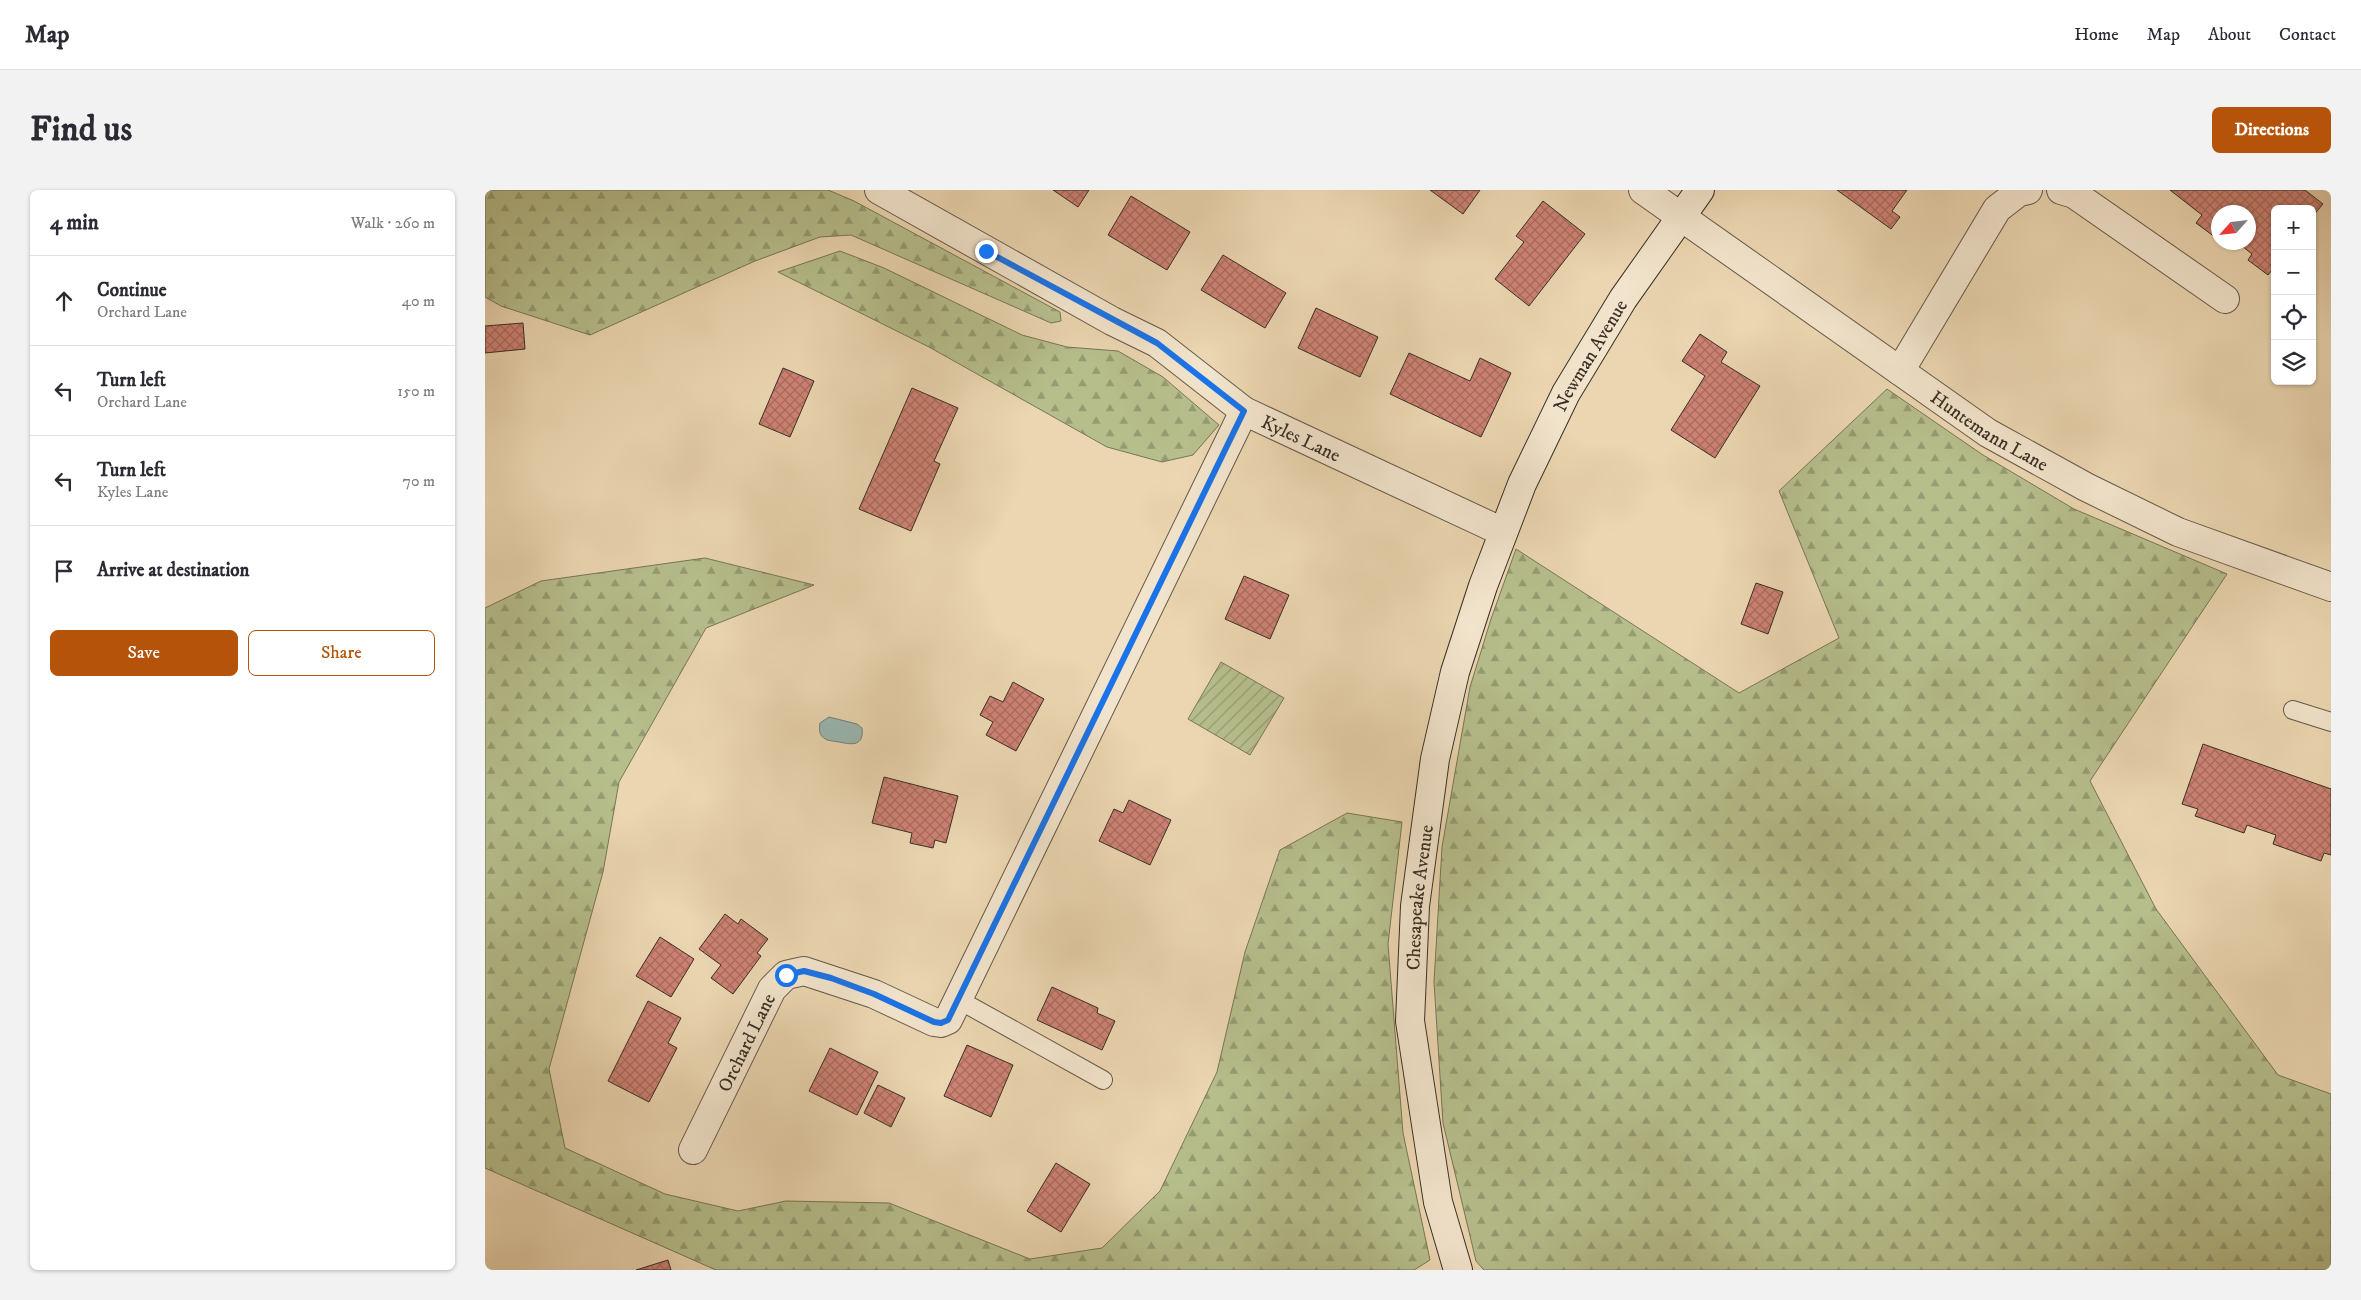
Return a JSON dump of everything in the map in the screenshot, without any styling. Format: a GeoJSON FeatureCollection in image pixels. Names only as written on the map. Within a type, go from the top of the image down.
{"type":"FeatureCollection","features":[{"type":"Feature","properties":{"kind":"street","name":"Kyles Lane"},"geometry":{"type":"LineString","coordinates":[[879,190],[1112,321],[1157,343],[1244,411],[1503,532]]}},
{"type":"Feature","properties":{"kind":"street","name":"Huntemann Lane"},"geometry":{"type":"LineString","coordinates":[[1643,190],[1988,433],[2086,486],[2178,532],[2331,587]]}},
{"type":"Feature","properties":{"kind":"street","name":"Newman Avenue"},"geometry":{"type":"LineString","coordinates":[[1503,532],[1522,484],[1566,393],[1623,299],[1700,190]]}},
{"type":"Feature","properties":{"kind":"street"},"geometry":{"type":"LineString","coordinates":[[1900,370],[1997,209],[2019,192],[2028,190]]}},
{"type":"Feature","properties":{"kind":"street"},"geometry":{"type":"LineString","coordinates":[[2061,190],[2074,194],[2225,299]]}},
{"type":"Feature","properties":{"kind":"street","name":"Orchard Lane"},"geometry":{"type":"LineString","coordinates":[[693,1150],[772,989],[786,975],[804,971],[831,978],[874,994],[934,1022],[941,1023],[948,1020],[1244,411]]}},
{"type":"Feature","properties":{"kind":"street","name":"Chesapeake Avenue"},"geometry":{"type":"LineString","coordinates":[[1458,1270],[1439,1202],[1410,1021],[1415,906],[1435,760],[1455,672],[1503,532]]}},
{"type":"Feature","properties":{"kind":"lane"},"geometry":{"type":"LineString","coordinates":[[2293,710],[2331,722]]}},
{"type":"Feature","properties":{"kind":"lane"},"geometry":{"type":"LineString","coordinates":[[959,1000],[1103,1080]]}},
{"type":"Feature","properties":{"kind":"green space"},"geometry":{"type":"Polygon","coordinates":[[[485,190],[828,190],[854,201],[1060,312],[1061,321],[1051,323],[851,235],[820,237],[755,261],[590,335],[501,306],[485,297],[485,190]]]}},
{"type":"Feature","properties":{"kind":"green space"},"geometry":{"type":"Polygon","coordinates":[[[840,251],[884,268],[1022,335],[1067,347],[1118,351],[1163,377],[1219,425],[1193,455],[1162,462],[1107,447],[929,347],[778,272],[840,251]]]}},
{"type":"Feature","properties":{"kind":"green space"},"geometry":{"type":"Polygon","coordinates":[[[1887,389],[1983,455],[2074,509],[2227,574],[2090,781],[2156,909],[2278,1075],[2331,1094],[2331,1270],[1484,1270],[1476,1261],[1443,1123],[1434,982],[1442,847],[1470,687],[1491,619],[1516,549],[1739,693],[1839,638],[1779,491],[1887,389]]]}},
{"type":"Feature","properties":{"kind":"green space"},"geometry":{"type":"Polygon","coordinates":[[[705,558],[814,585],[706,628],[619,782],[603,872],[549,1069],[565,1148],[665,1194],[738,1211],[786,1201],[889,1203],[1030,1259],[1102,1248],[1160,1191],[1217,1072],[1245,952],[1280,850],[1347,813],[1402,822],[1388,944],[1403,1133],[1430,1260],[1414,1270],[716,1270],[485,1168],[485,608],[541,581],[705,558]]]}},
{"type":"Feature","properties":{"kind":"green space"},"geometry":{"type":"Polygon","coordinates":[[[1221,662],[1284,698],[1250,755],[1188,719],[1221,662]]]}},
{"type":"Feature","properties":{"kind":"water"},"geometry":{"type":"Polygon","coordinates":[[[829,717],[857,724],[862,728],[859,741],[849,744],[822,737],[820,723],[829,717]]]}},
{"type":"Feature","properties":{"kind":"building"},"geometry":{"type":"Polygon","coordinates":[[[1053,190],[1089,190],[1078,207],[1053,190]]]}},
{"type":"Feature","properties":{"kind":"building"},"geometry":{"type":"Polygon","coordinates":[[[1430,190],[1480,190],[1463,214],[1430,190]]]}},
{"type":"Feature","properties":{"kind":"building"},"geometry":{"type":"Polygon","coordinates":[[[1837,190],[1907,190],[1892,211],[1900,217],[1891,229],[1837,190]]]}},
{"type":"Feature","properties":{"kind":"building"},"geometry":{"type":"Polygon","coordinates":[[[2170,190],[2305,190],[2323,204],[2316,212],[2316,205],[2271,205],[2271,271],[2268,275],[2248,260],[2252,254],[2247,250],[2256,250],[2256,205],[2211,205],[2211,234],[2196,223],[2202,215],[2170,190]]]}},
{"type":"Feature","properties":{"kind":"building"},"geometry":{"type":"Polygon","coordinates":[[[1131,196],[1190,232],[1167,270],[1108,235],[1131,196]]]}},
{"type":"Feature","properties":{"kind":"building"},"geometry":{"type":"Polygon","coordinates":[[[1543,201],[1585,234],[1529,306],[1495,279],[1524,242],[1516,236],[1543,201]]]}},
{"type":"Feature","properties":{"kind":"building"},"geometry":{"type":"Polygon","coordinates":[[[1223,255],[1286,293],[1265,328],[1201,290],[1223,255]]]}},
{"type":"Feature","properties":{"kind":"building"},"geometry":{"type":"Polygon","coordinates":[[[1316,308],[1378,337],[1360,377],[1298,348],[1316,308]]]}},
{"type":"Feature","properties":{"kind":"building"},"geometry":{"type":"Polygon","coordinates":[[[523,323],[525,349],[485,353],[485,326],[523,323]]]}},
{"type":"Feature","properties":{"kind":"building"},"geometry":{"type":"Polygon","coordinates":[[[1700,334],[1727,352],[1721,362],[1760,386],[1715,458],[1671,430],[1705,376],[1682,361],[1700,334]]]}},
{"type":"Feature","properties":{"kind":"building"},"geometry":{"type":"Polygon","coordinates":[[[1409,353],[1470,381],[1480,358],[1511,373],[1481,437],[1390,394],[1409,353]]]}},
{"type":"Feature","properties":{"kind":"building"},"geometry":{"type":"Polygon","coordinates":[[[783,368],[814,381],[790,437],[759,424],[783,368]]]}},
{"type":"Feature","properties":{"kind":"building"},"geometry":{"type":"Polygon","coordinates":[[[912,388],[958,408],[934,461],[940,464],[911,531],[859,509],[912,388]]]}},
{"type":"Feature","properties":{"kind":"building"},"geometry":{"type":"Polygon","coordinates":[[[1244,576],[1289,595],[1270,639],[1225,619],[1244,576]]]}},
{"type":"Feature","properties":{"kind":"building"},"geometry":{"type":"Polygon","coordinates":[[[1756,583],[1783,592],[1768,634],[1741,624],[1756,583]]]}},
{"type":"Feature","properties":{"kind":"building"},"geometry":{"type":"Polygon","coordinates":[[[1013,682],[1044,699],[1016,751],[986,735],[993,722],[980,715],[990,696],[1003,702],[1013,682]]]}},
{"type":"Feature","properties":{"kind":"building"},"geometry":{"type":"Polygon","coordinates":[[[2203,744],[2331,789],[2331,855],[2324,853],[2321,861],[2273,844],[2276,835],[2247,825],[2244,833],[2195,816],[2198,809],[2182,804],[2203,744]]]}},
{"type":"Feature","properties":{"kind":"building"},"geometry":{"type":"Polygon","coordinates":[[[884,777],[958,796],[946,843],[935,840],[933,848],[910,843],[912,833],[872,823],[884,777]]]}},
{"type":"Feature","properties":{"kind":"building"},"geometry":{"type":"Polygon","coordinates":[[[1129,800],[1171,820],[1150,865],[1099,841],[1114,809],[1123,813],[1129,800]]]}},
{"type":"Feature","properties":{"kind":"building"},"geometry":{"type":"Polygon","coordinates":[[[725,914],[738,924],[741,919],[768,939],[757,953],[761,956],[733,994],[711,978],[721,965],[699,949],[725,914]]]}},
{"type":"Feature","properties":{"kind":"building"},"geometry":{"type":"Polygon","coordinates":[[[660,937],[694,959],[671,997],[636,976],[660,937]]]}},
{"type":"Feature","properties":{"kind":"building"},"geometry":{"type":"Polygon","coordinates":[[[1052,987],[1098,1008],[1097,1013],[1115,1021],[1102,1050],[1037,1020],[1052,987]]]}},
{"type":"Feature","properties":{"kind":"building"},"geometry":{"type":"Polygon","coordinates":[[[648,1001],[681,1018],[668,1043],[677,1048],[649,1102],[608,1081],[648,1001]]]}},
{"type":"Feature","properties":{"kind":"building"},"geometry":{"type":"Polygon","coordinates":[[[967,1045],[1013,1065],[991,1117],[944,1096],[967,1045]]]}},
{"type":"Feature","properties":{"kind":"building"},"geometry":{"type":"Polygon","coordinates":[[[830,1048],[878,1072],[857,1115],[809,1091],[830,1048]]]}},
{"type":"Feature","properties":{"kind":"building"},"geometry":{"type":"Polygon","coordinates":[[[878,1085],[905,1098],[891,1127],[864,1113],[878,1085]]]}},
{"type":"Feature","properties":{"kind":"building"},"geometry":{"type":"Polygon","coordinates":[[[1056,1163],[1090,1184],[1061,1232],[1027,1211],[1056,1163]]]}},
{"type":"Feature","properties":{"kind":"building"},"geometry":{"type":"Polygon","coordinates":[[[668,1260],[671,1270],[636,1270],[668,1260]]]}},
{"type":"Feature","properties":{"kind":"route"},"geometry":{"type":"LineString","coordinates":[[786,975],[804,971],[831,978],[874,994],[934,1022],[941,1023],[948,1020],[1167,573],[1179,543],[1244,411],[1222,396],[1157,343],[1112,321],[986,251]]}}]}
